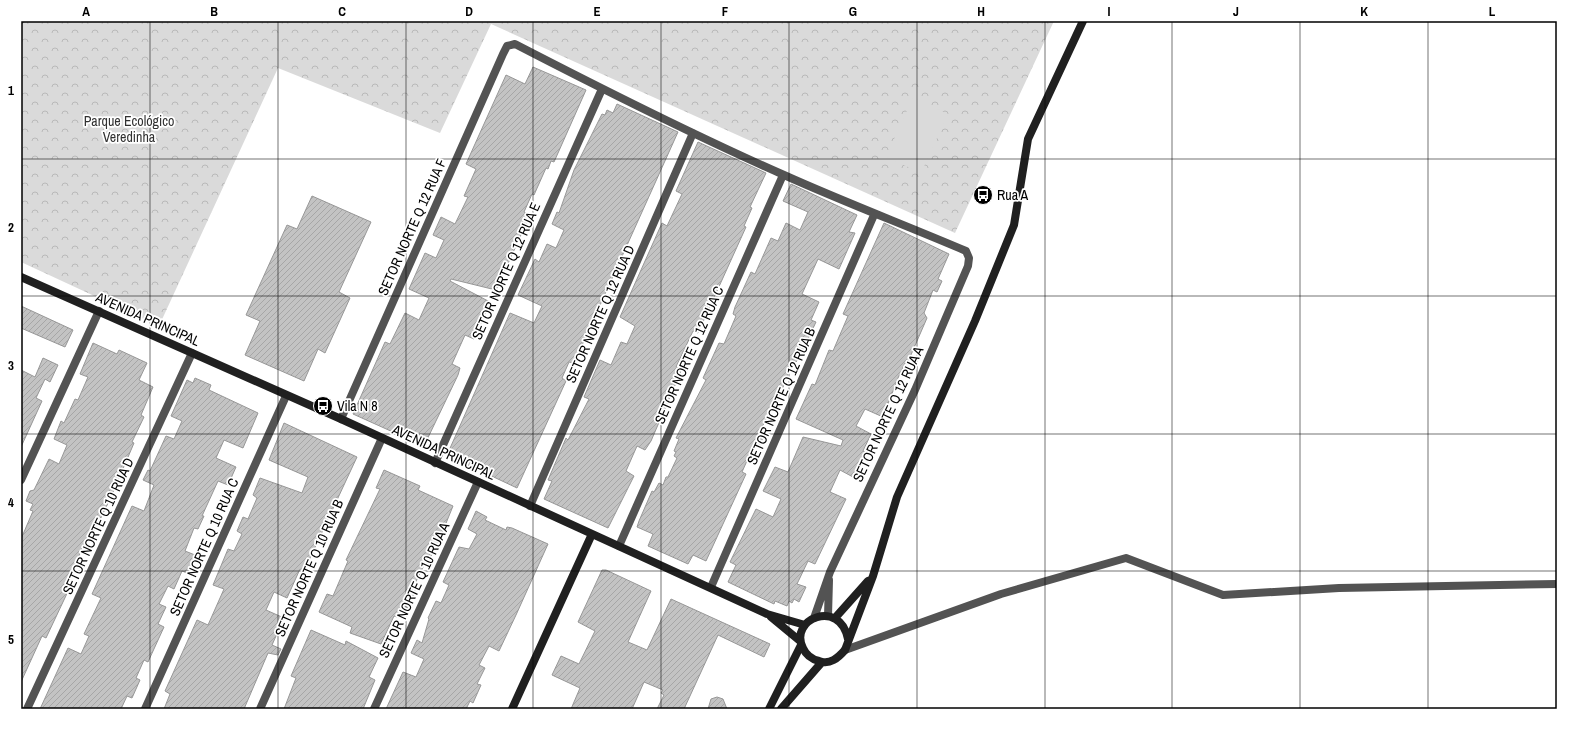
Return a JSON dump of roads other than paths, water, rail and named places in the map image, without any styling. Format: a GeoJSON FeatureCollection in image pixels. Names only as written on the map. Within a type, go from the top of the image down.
{"type":"FeatureCollection","features":[{"type":"Feature","properties":{"kind":"street"},"geometry":{"type":"LineString","coordinates":[[781,709],[822,662],[831,661],[839,657],[845,650],[873,576],[897,497],[975,321],[1014,225],[1028,139],[1083,21]]}},
{"type":"Feature","properties":{"kind":"street","name":"SETOR NORTE Q 12 RUA F"},"geometry":{"type":"LineString","coordinates":[[341,419],[507,46],[515,44],[602,89]]}},
{"type":"Feature","properties":{"kind":"street"},"geometry":{"type":"LineString","coordinates":[[602,89],[783,175],[874,215]]}},
{"type":"Feature","properties":{"kind":"street","name":"SETOR NORTE Q 12 RUA E"},"geometry":{"type":"LineString","coordinates":[[435,463],[602,89]]}},
{"type":"Feature","properties":{"kind":"street","name":"SETOR NORTE Q 12 RUA D"},"geometry":{"type":"LineString","coordinates":[[530,506],[693,133]]}},
{"type":"Feature","properties":{"kind":"street","name":"SETOR NORTE Q 12 RUA C"},"geometry":{"type":"LineString","coordinates":[[619,546],[783,175]]}},
{"type":"Feature","properties":{"kind":"street","name":"SETOR NORTE Q 12 RUA A"},"geometry":{"type":"LineString","coordinates":[[814,618],[830,572],[915,390],[968,266],[969,258],[966,251],[874,215]]}},
{"type":"Feature","properties":{"kind":"street","name":"SETOR NORTE Q 12 RUA B"},"geometry":{"type":"LineString","coordinates":[[711,587],[874,215]]}},
{"type":"Feature","properties":{"kind":"street","name":"AVENIDA PRINCIPAL"},"geometry":{"type":"LineString","coordinates":[[21,277],[286,396],[341,419],[435,463],[711,587],[767,614],[805,625]]}},
{"type":"Feature","properties":{"kind":"street"},"geometry":{"type":"LineString","coordinates":[[21,480],[99,311]]}},
{"type":"Feature","properties":{"kind":"street","name":"SETOR NORTE Q 10 RUA D"},"geometry":{"type":"LineString","coordinates":[[27,709],[192,353]]}},
{"type":"Feature","properties":{"kind":"street","name":"SETOR NORTE Q 10 RUA C"},"geometry":{"type":"LineString","coordinates":[[145,709],[286,396]]}},
{"type":"Feature","properties":{"kind":"street","name":"SETOR NORTE Q 10 RUA B"},"geometry":{"type":"LineString","coordinates":[[260,709],[382,438]]}},
{"type":"Feature","properties":{"kind":"street","name":"SETOR NORTE Q 10 RUA A"},"geometry":{"type":"LineString","coordinates":[[374,709],[478,482]]}},
{"type":"Feature","properties":{"kind":"street"},"geometry":{"type":"LineString","coordinates":[[512,709],[592,534]]}},
{"type":"Feature","properties":{"kind":"street"},"geometry":{"type":"LineString","coordinates":[[845,650],[1002,594],[1126,558],[1223,594],[1339,588],[1557,584]]}},
{"type":"Feature","properties":{"kind":"street"},"geometry":{"type":"LineString","coordinates":[[830,572],[832,617]]}},
{"type":"Feature","properties":{"kind":"street"},"geometry":{"type":"LineString","coordinates":[[832,617],[873,576]]}},
{"type":"Feature","properties":{"kind":"street","name":"AVENIDA PRINCIPAL"},"geometry":{"type":"LineString","coordinates":[[767,614],[801,643],[809,656],[822,662]]}},
{"type":"Feature","properties":{"kind":"street"},"geometry":{"type":"LineString","coordinates":[[769,709],[801,643],[801,633],[805,625],[814,618],[832,617],[842,623],[846,630],[848,639]]}},
{"type":"Feature","properties":{"kind":"place","name":"Rua A"},"geometry":{"type":"Point","coordinates":[983,195]}},
{"type":"Feature","properties":{"kind":"place","name":"Vila N 8"},"geometry":{"type":"Point","coordinates":[323,406]}},
{"type":"Feature","properties":{"kind":"park label","name":"Parque Ecológico Veredinha"},"geometry":{"type":"Point","coordinates":[129,130]}}]}
